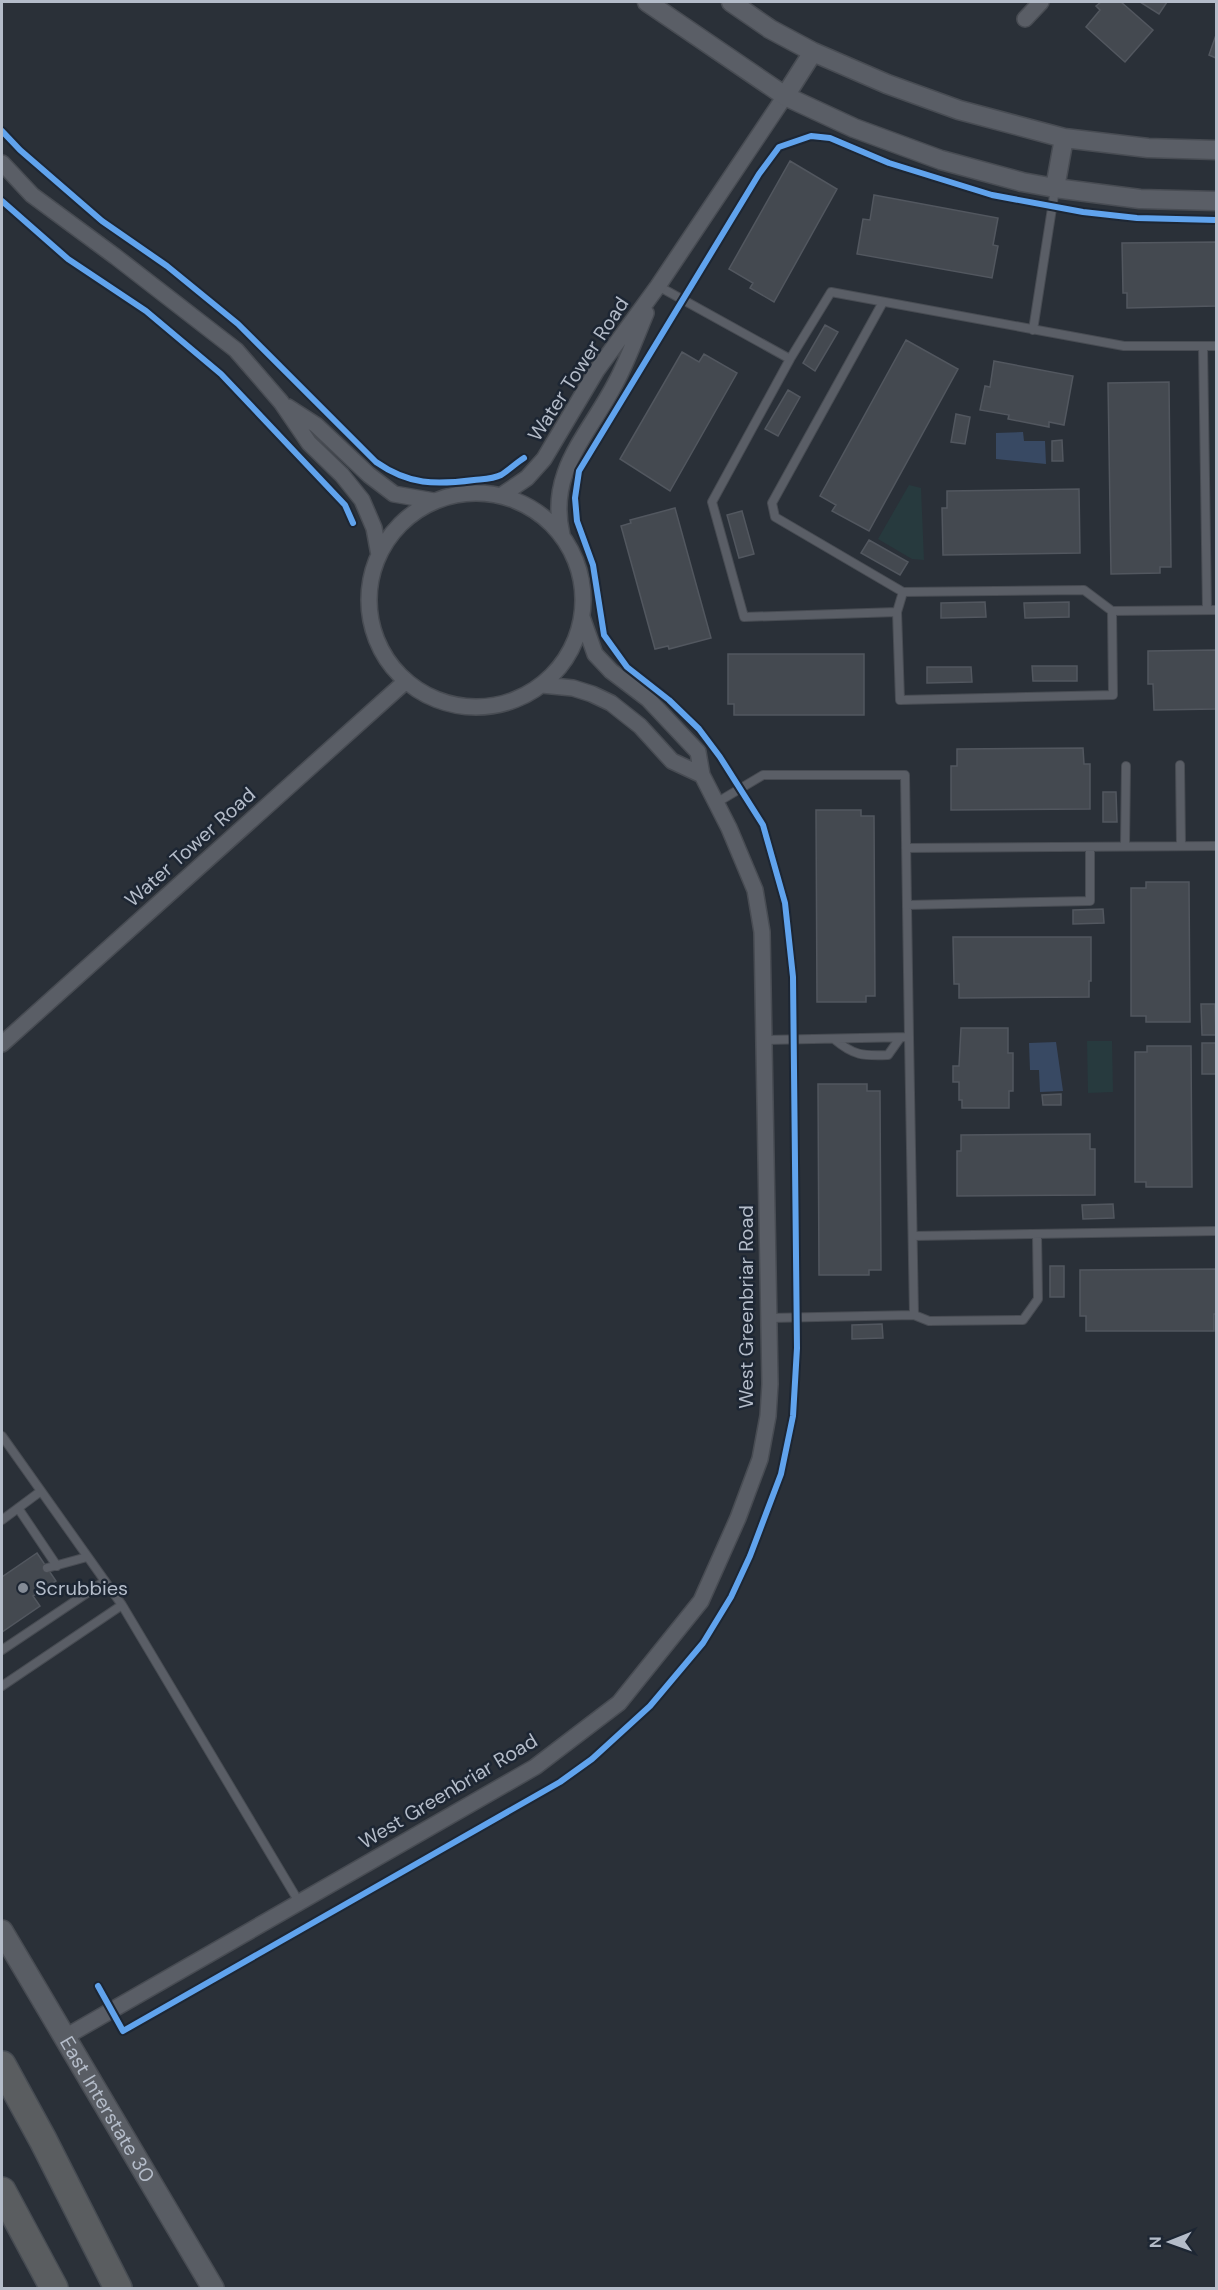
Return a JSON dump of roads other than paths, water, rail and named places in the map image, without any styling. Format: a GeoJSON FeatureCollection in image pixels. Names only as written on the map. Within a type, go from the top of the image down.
{"type":"FeatureCollection","features":[{"type":"Feature","properties":{"kind":"highway"},"geometry":{"type":"LineString","coordinates":[[2,2065],[43,2140],[118,2289]]}},
{"type":"Feature","properties":{"kind":"highway"},"geometry":{"type":"LineString","coordinates":[[2,2191],[54,2289]]}},
{"type":"Feature","properties":{"kind":"main road","name":"East Interstate 30"},"geometry":{"type":"LineString","coordinates":[[2,1930],[213,2289]]}},
{"type":"Feature","properties":{"kind":"street"},"geometry":{"type":"LineString","coordinates":[[647,2],[784,96],[855,128],[941,160],[1022,182],[1055,188],[1140,199],[1216,201]]}},
{"type":"Feature","properties":{"kind":"street"},"geometry":{"type":"LineString","coordinates":[[731,2],[770,29],[813,52],[887,84],[959,110],[1064,138],[1148,148],[1216,150]]}},
{"type":"Feature","properties":{"kind":"street"},"geometry":{"type":"LineString","coordinates":[[1025,19],[1041,2]]}},
{"type":"Feature","properties":{"kind":"street"},"geometry":{"type":"LineString","coordinates":[[784,96],[813,52]]}},
{"type":"Feature","properties":{"kind":"street","name":"Water Tower Road"},"geometry":{"type":"LineString","coordinates":[[502,495],[527,478],[544,459],[597,370],[658,285],[784,96]]}},
{"type":"Feature","properties":{"kind":"street"},"geometry":{"type":"LineString","coordinates":[[1055,188],[1064,138]]}},
{"type":"Feature","properties":{"kind":"street"},"geometry":{"type":"LineString","coordinates":[[2,163],[32,195],[236,350],[281,402],[309,443],[342,475],[362,500],[374,528],[379,555]]}},
{"type":"Feature","properties":{"kind":"street","name":"Water Tower Road"},"geometry":{"type":"LineString","coordinates":[[562,536],[558,502],[566,468],[615,384],[658,285]]}},
{"type":"Feature","properties":{"kind":"street"},"geometry":{"type":"LineString","coordinates":[[281,402],[316,425],[369,475],[394,494],[434,501]]}},
{"type":"Feature","properties":{"kind":"street"},"geometry":{"type":"LineString","coordinates":[[466,492],[502,495],[536,510],[562,536],[572,552],[583,588],[582,617],[575,642],[566,659],[542,685],[512,702],[477,708],[442,702],[426,695],[406,681],[387,660],[372,628],[369,594],[371,577],[379,555],[393,531],[405,519],[434,501],[466,492]]}},
{"type":"Feature","properties":{"kind":"street","name":"West Greenbriar Road"},"geometry":{"type":"LineString","coordinates":[[65,2037],[535,1767],[619,1703],[702,1601],[738,1518],[759,1459],[768,1416],[770,1384],[762,932],[755,890],[702,775],[698,752],[648,699],[611,671],[595,654],[582,617]]}},
{"type":"Feature","properties":{"kind":"street","name":"Water Tower Road"},"geometry":{"type":"LineString","coordinates":[[2,1044],[406,681]]}},
{"type":"Feature","properties":{"kind":"street"},"geometry":{"type":"LineString","coordinates":[[542,685],[573,688],[593,694],[610,703],[640,726],[672,761],[702,775]]}},
{"type":"Feature","properties":{"kind":"lane"},"geometry":{"type":"LineString","coordinates":[[1033,330],[1055,188]]}},
{"type":"Feature","properties":{"kind":"lane"},"geometry":{"type":"LineString","coordinates":[[658,285],[790,358]]}},
{"type":"Feature","properties":{"kind":"lane"},"geometry":{"type":"LineString","coordinates":[[897,612],[744,616],[712,502],[790,358],[831,292],[1124,346],[1216,346]]}},
{"type":"Feature","properties":{"kind":"lane"},"geometry":{"type":"LineString","coordinates":[[883,302],[772,503],[775,517],[903,592],[1084,590],[1112,611],[1216,610]]}},
{"type":"Feature","properties":{"kind":"lane"},"geometry":{"type":"LineString","coordinates":[[1203,346],[1207,610]]}},
{"type":"Feature","properties":{"kind":"lane"},"geometry":{"type":"LineString","coordinates":[[903,592],[897,612],[900,700],[1113,695],[1112,611]]}},
{"type":"Feature","properties":{"kind":"lane"},"geometry":{"type":"LineString","coordinates":[[1180,765],[1181,846]]}},
{"type":"Feature","properties":{"kind":"lane"},"geometry":{"type":"LineString","coordinates":[[1125,846],[1126,766]]}},
{"type":"Feature","properties":{"kind":"lane"},"geometry":{"type":"LineString","coordinates":[[716,803],[763,776],[905,775],[907,905],[905,1037],[914,1315]]}},
{"type":"Feature","properties":{"kind":"lane"},"geometry":{"type":"LineString","coordinates":[[906,848],[1216,846]]}},
{"type":"Feature","properties":{"kind":"lane"},"geometry":{"type":"LineString","coordinates":[[907,905],[1090,901],[1090,847]]}},
{"type":"Feature","properties":{"kind":"lane"},"geometry":{"type":"LineString","coordinates":[[834,1039],[847,1050],[861,1056],[888,1055],[905,1037]]}},
{"type":"Feature","properties":{"kind":"lane"},"geometry":{"type":"LineString","coordinates":[[765,1040],[905,1037]]}},
{"type":"Feature","properties":{"kind":"lane"},"geometry":{"type":"LineString","coordinates":[[913,1236],[1216,1232]]}},
{"type":"Feature","properties":{"kind":"lane"},"geometry":{"type":"LineString","coordinates":[[769,1318],[914,1315],[929,1321],[1023,1320],[1038,1299],[1037,1235]]}},
{"type":"Feature","properties":{"kind":"lane"},"geometry":{"type":"LineString","coordinates":[[2,1436],[122,1605],[299,1902]]}},
{"type":"Feature","properties":{"kind":"lane"},"geometry":{"type":"LineString","coordinates":[[2,1520],[41,1491]]}},
{"type":"Feature","properties":{"kind":"lane"},"geometry":{"type":"LineString","coordinates":[[18,1508],[57,1566]]}},
{"type":"Feature","properties":{"kind":"lane"},"geometry":{"type":"LineString","coordinates":[[47,1568],[87,1557]]}},
{"type":"Feature","properties":{"kind":"lane"},"geometry":{"type":"LineString","coordinates":[[2,1650],[105,1581]]}},
{"type":"Feature","properties":{"kind":"lane"},"geometry":{"type":"LineString","coordinates":[[2,1686],[122,1605]]}},
{"type":"Feature","properties":{"kind":"water"},"geometry":{"type":"Polygon","coordinates":[[[1023,432],[1024,441],[1045,441],[1046,464],[996,459],[996,433],[1023,432]]]}},
{"type":"Feature","properties":{"kind":"water"},"geometry":{"type":"Polygon","coordinates":[[[1056,1042],[1063,1091],[1040,1092],[1039,1070],[1030,1070],[1029,1043],[1056,1042]]]}},
{"type":"Feature","properties":{"kind":"place","name":"Scrubbies"},"geometry":{"type":"Point","coordinates":[23,1588]}}]}
